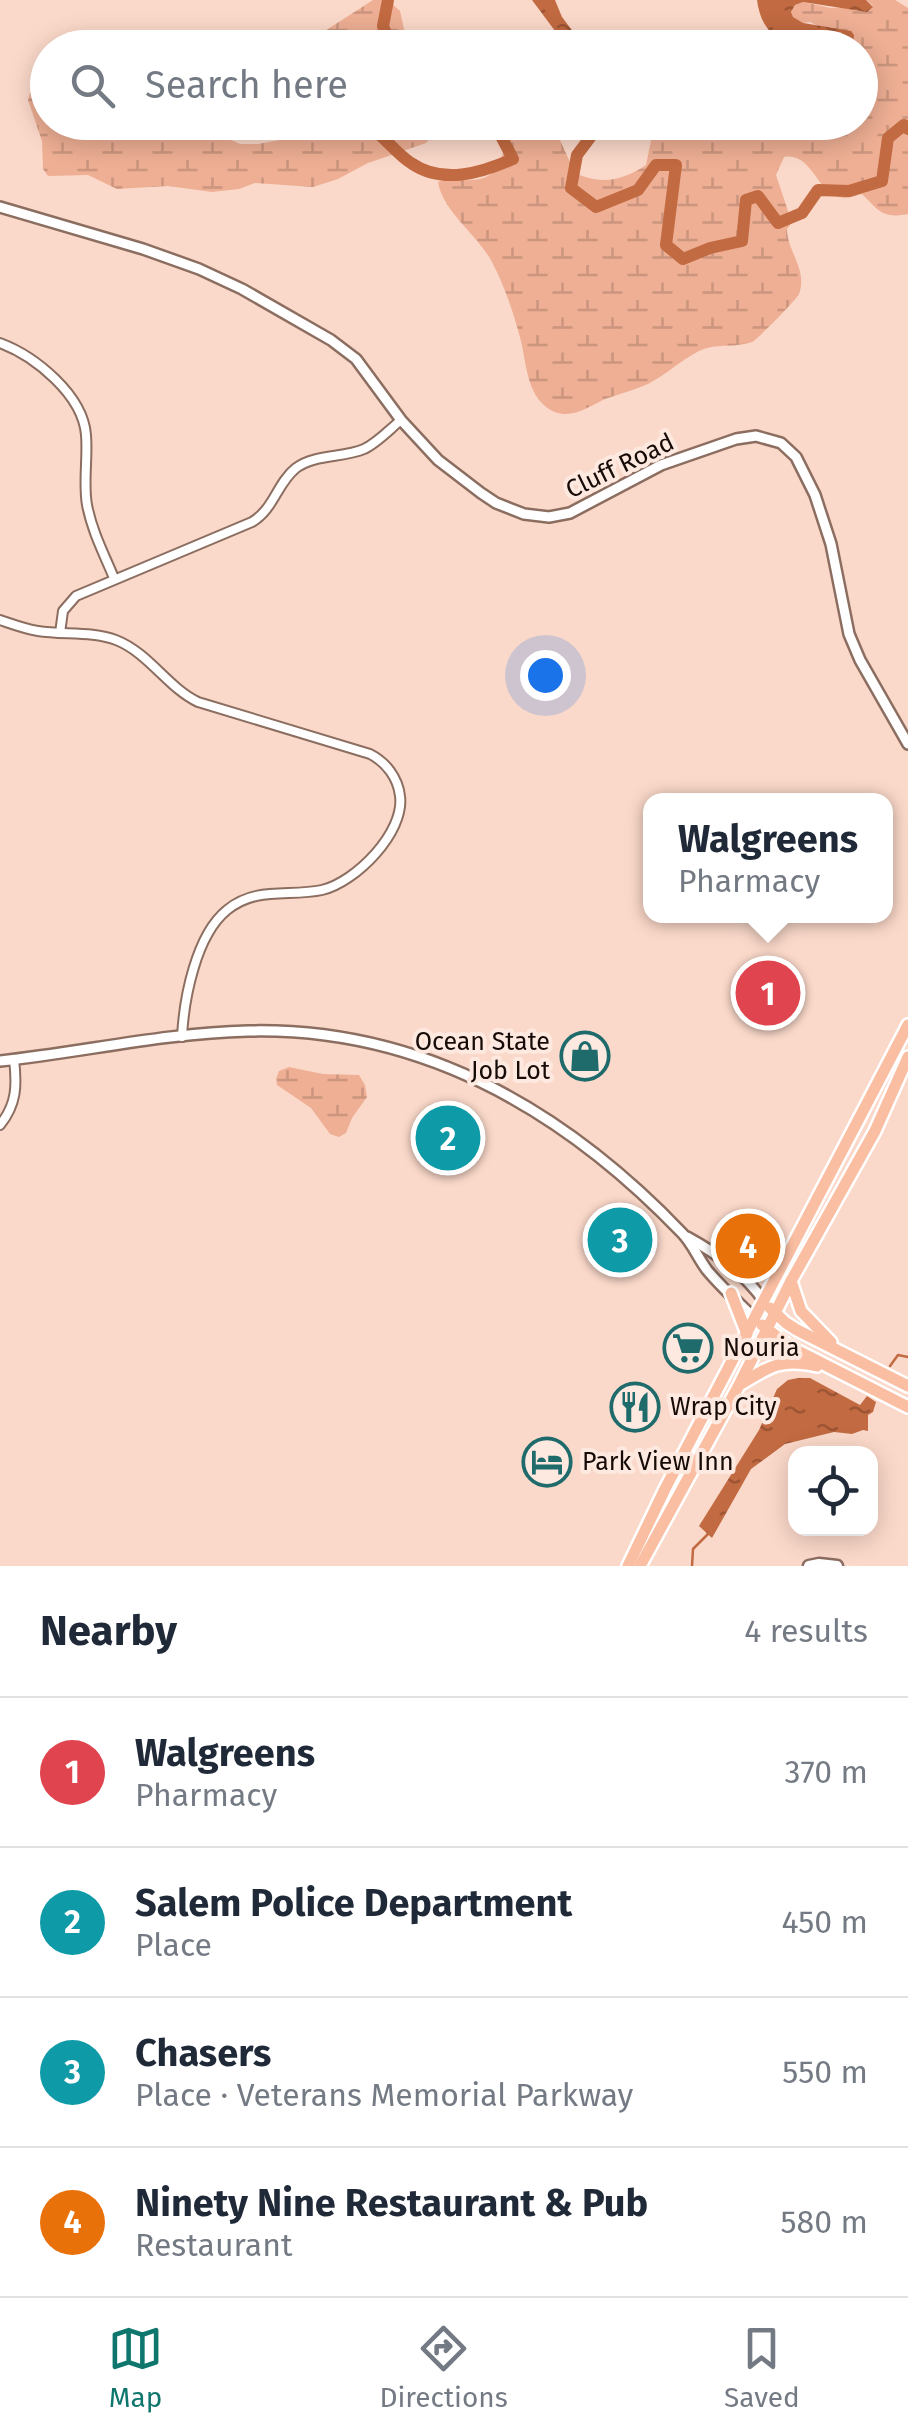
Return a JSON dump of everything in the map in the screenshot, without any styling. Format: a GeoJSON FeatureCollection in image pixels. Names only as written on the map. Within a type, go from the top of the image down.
{"type":"FeatureCollection","features":[{"type":"Feature","properties":{"kind":"main road"},"geometry":{"type":"LineString","coordinates":[[628,1566],[908,1025]]}},
{"type":"Feature","properties":{"kind":"main road"},"geometry":{"type":"LineString","coordinates":[[640,1566],[875,1131],[908,1057]]}},
{"type":"Feature","properties":{"kind":"main road"},"geometry":{"type":"LineString","coordinates":[[791,1281],[800,1311],[846,1354]]}},
{"type":"Feature","properties":{"kind":"main road"},"geometry":{"type":"LineString","coordinates":[[731,1293],[747,1334]]}},
{"type":"Feature","properties":{"kind":"main road"},"geometry":{"type":"LineString","coordinates":[[764,1301],[797,1330],[908,1386]]}},
{"type":"Feature","properties":{"kind":"main road"},"geometry":{"type":"LineString","coordinates":[[755,1319],[792,1348],[908,1407]]}},
{"type":"Feature","properties":{"kind":"main road"},"geometry":{"type":"LineString","coordinates":[[738,1387],[778,1364],[832,1368]]}},
{"type":"Feature","properties":{"kind":"main road"},"geometry":{"type":"LineString","coordinates":[[809,1566],[837,1566]]}},
{"type":"Feature","properties":{"kind":"street","name":"Cluff Road"},"geometry":{"type":"LineString","coordinates":[[0,207],[172,258],[242,289],[346,350],[438,460],[510,509],[538,516],[560,516],[581,509],[660,466],[721,443],[748,436],[781,444],[796,457],[815,494],[832,544],[849,634],[908,744]]}},
{"type":"Feature","properties":{"kind":"street"},"geometry":{"type":"LineString","coordinates":[[0,343],[56,380],[81,413],[86,432],[87,506],[114,578]]}},
{"type":"Feature","properties":{"kind":"street"},"geometry":{"type":"LineString","coordinates":[[60,633],[68,602],[81,593],[258,519],[297,468],[312,460],[364,449],[401,420]]}},
{"type":"Feature","properties":{"kind":"street"},"geometry":{"type":"LineString","coordinates":[[0,620],[32,630],[98,636],[126,645],[184,694],[205,706],[370,754],[394,776],[400,814],[394,828],[351,876],[319,890],[255,896],[234,905],[217,920],[199,954],[182,1037]]}},
{"type":"Feature","properties":{"kind":"street"},"geometry":{"type":"LineString","coordinates":[[0,1061],[249,1031],[357,1040],[439,1064],[500,1090],[556,1123],[603,1160],[685,1236],[707,1270],[755,1319]]}},
{"type":"Feature","properties":{"kind":"street"},"geometry":{"type":"LineString","coordinates":[[0,1126],[15,1096],[14,1059]]}},
{"type":"Feature","properties":{"kind":"street"},"geometry":{"type":"LineString","coordinates":[[685,1236],[717,1253],[764,1301]]}},
{"type":"Feature","properties":{"kind":"green space"},"geometry":{"type":"Polygon","coordinates":[[[373,0],[388,0],[400,11],[404,30],[326,30],[373,0]]]}},
{"type":"Feature","properties":{"kind":"green space"},"geometry":{"type":"Polygon","coordinates":[[[866,0],[895,0],[908,8],[908,214],[882,212],[862,194],[835,196],[802,161],[784,157],[776,175],[789,214],[788,237],[801,277],[799,294],[785,311],[752,342],[699,351],[643,386],[575,413],[562,414],[546,407],[531,386],[521,341],[497,271],[446,203],[438,182],[488,176],[498,166],[505,140],[560,140],[575,173],[603,180],[620,178],[646,165],[651,140],[878,140],[878,30],[826,30],[793,18],[791,12],[803,2],[831,8],[873,6],[866,0]]]}},
{"type":"Feature","properties":{"kind":"green space"},"geometry":{"type":"Polygon","coordinates":[[[231,140],[258,144],[280,140],[428,140],[313,187],[255,183],[212,192],[168,186],[117,189],[88,175],[48,176],[43,169],[42,141],[231,140]]]}},
{"type":"Feature","properties":{"kind":"green space"},"geometry":{"type":"Polygon","coordinates":[[[289,1067],[323,1074],[359,1075],[367,1097],[346,1133],[339,1137],[330,1134],[311,1108],[277,1085],[279,1071],[289,1067]]]}},
{"type":"Feature","properties":{"kind":"water"},"geometry":{"type":"Polygon","coordinates":[[[532,0],[555,0],[572,30],[554,30],[532,0]]]}},
{"type":"Feature","properties":{"kind":"water"},"geometry":{"type":"Polygon","coordinates":[[[757,0],[866,0],[873,7],[867,12],[803,2],[791,12],[803,23],[845,30],[769,30],[757,0]]]}},
{"type":"Feature","properties":{"kind":"water"},"geometry":{"type":"Polygon","coordinates":[[[798,1378],[810,1378],[860,1405],[867,1396],[876,1402],[868,1415],[868,1431],[834,1432],[785,1444],[751,1469],[712,1538],[699,1526],[759,1430],[777,1389],[798,1378]]]}},
{"type":"Feature","properties":{"kind":"waterway"},"geometry":{"type":"LineString","coordinates":[[385,30],[388,0]]}},
{"type":"Feature","properties":{"kind":"waterway"},"geometry":{"type":"LineString","coordinates":[[588,140],[577,155],[571,188],[596,207],[638,190],[656,165],[676,165],[666,245],[683,259],[742,241],[746,200],[758,196],[778,223],[802,213],[818,190],[849,191],[882,181],[888,138],[904,125],[908,129]]}},
{"type":"Feature","properties":{"kind":"waterway"},"geometry":{"type":"LineString","coordinates":[[385,140],[423,170],[449,175],[488,169],[513,159],[503,140]]}},
{"type":"Feature","properties":{"kind":"waterway"},"geometry":{"type":"LineString","coordinates":[[890,1366],[898,1355],[908,1357]]}},
{"type":"Feature","properties":{"kind":"waterway"},"geometry":{"type":"LineString","coordinates":[[692,1566],[693,1549],[708,1534]]}},
{"type":"Feature","properties":{"kind":"place","name":"Walgreens"},"geometry":{"type":"Point","coordinates":[768,993]}},
{"type":"Feature","properties":{"kind":"place","name":"Ocean State Job Lot"},"geometry":{"type":"Point","coordinates":[585,1056]}},
{"type":"Feature","properties":{"kind":"place","name":"Salem Police Department"},"geometry":{"type":"Point","coordinates":[448,1138]}},
{"type":"Feature","properties":{"kind":"place","name":"Chasers"},"geometry":{"type":"Point","coordinates":[620,1240]}},
{"type":"Feature","properties":{"kind":"place","name":"Ninety Nine Restaurant & Pub"},"geometry":{"type":"Point","coordinates":[748,1246]}},
{"type":"Feature","properties":{"kind":"place","name":"Nouria"},"geometry":{"type":"Point","coordinates":[688,1348]}},
{"type":"Feature","properties":{"kind":"place","name":"Wrap City"},"geometry":{"type":"Point","coordinates":[635,1407]}},
{"type":"Feature","properties":{"kind":"place","name":"Park View Inn"},"geometry":{"type":"Point","coordinates":[547,1462]}}]}
